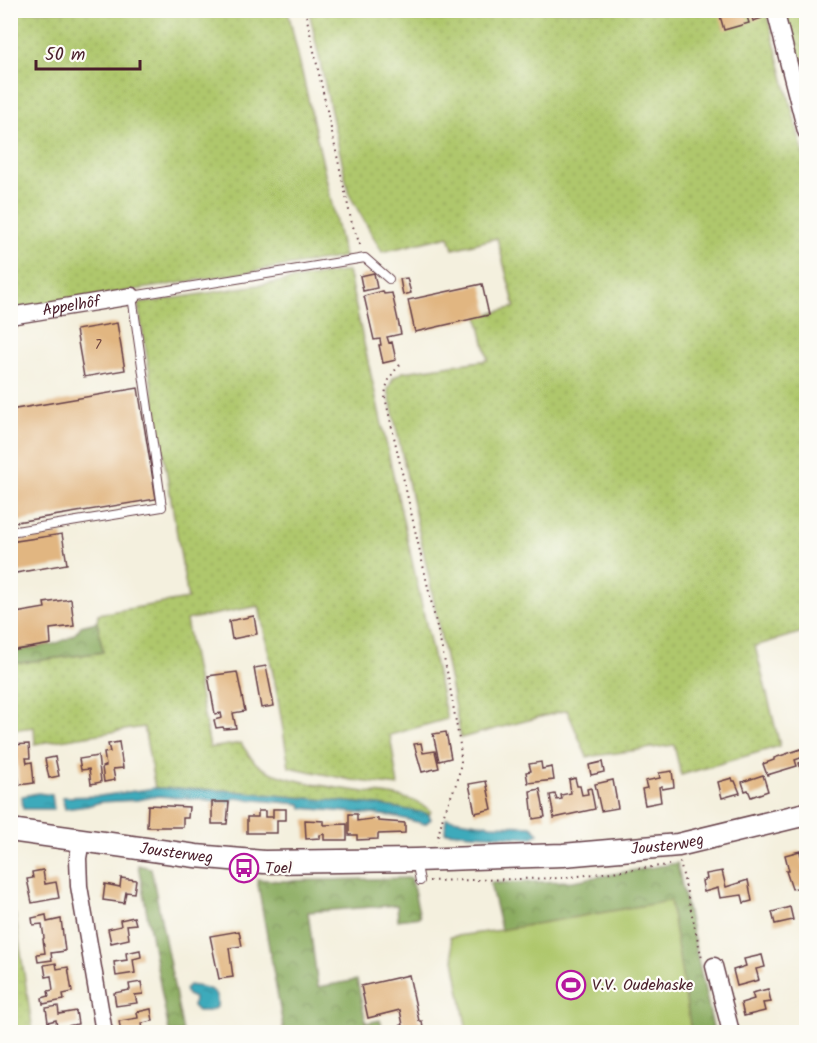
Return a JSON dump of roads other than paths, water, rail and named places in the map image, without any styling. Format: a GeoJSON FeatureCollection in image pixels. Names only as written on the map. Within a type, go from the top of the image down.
{"type":"FeatureCollection","features":[{"type":"Feature","properties":{"kind":"street"},"geometry":{"type":"LineString","coordinates":[[775,10],[807,131]]}},
{"type":"Feature","properties":{"kind":"street","name":"Appelhôf"},"geometry":{"type":"LineString","coordinates":[[10,316],[132,296]]}},
{"type":"Feature","properties":{"kind":"street","name":"Jousterweg"},"geometry":{"type":"LineString","coordinates":[[10,830],[196,856],[264,862],[424,867],[678,845],[807,814]]}},
{"type":"Feature","properties":{"kind":"street"},"geometry":{"type":"LineString","coordinates":[[81,841],[78,858],[79,886],[104,1032]]}},
{"type":"Feature","properties":{"kind":"street"},"geometry":{"type":"LineString","coordinates":[[714,966],[731,1032]]}},
{"type":"Feature","properties":{"kind":"lane"},"geometry":{"type":"LineString","coordinates":[[10,532],[162,507],[132,296],[365,258],[389,279]]}},
{"type":"Feature","properties":{"kind":"water"},"geometry":{"type":"Polygon","coordinates":[[[155,788],[222,790],[379,805],[426,813],[431,819],[425,824],[393,816],[302,808],[301,804],[234,798],[230,802],[158,796],[101,802],[65,809],[62,797],[100,796],[155,788]]]}},
{"type":"Feature","properties":{"kind":"water"},"geometry":{"type":"Polygon","coordinates":[[[38,793],[52,795],[54,809],[23,809],[22,796],[38,793]]]}},
{"type":"Feature","properties":{"kind":"water"},"geometry":{"type":"Polygon","coordinates":[[[446,818],[491,825],[531,826],[539,833],[532,838],[445,832],[446,818]]]}},
{"type":"Feature","properties":{"kind":"water"},"geometry":{"type":"Polygon","coordinates":[[[189,985],[214,992],[217,1007],[209,1011],[198,1011],[193,1006],[194,998],[187,995],[185,989],[189,985]]]}},
{"type":"Feature","properties":{"kind":"place","name":"Toel"},"geometry":{"type":"Point","coordinates":[244,868]}},
{"type":"Feature","properties":{"kind":"place","name":"V.V. Oudehaske"},"geometry":{"type":"Point","coordinates":[571,985]}}]}
